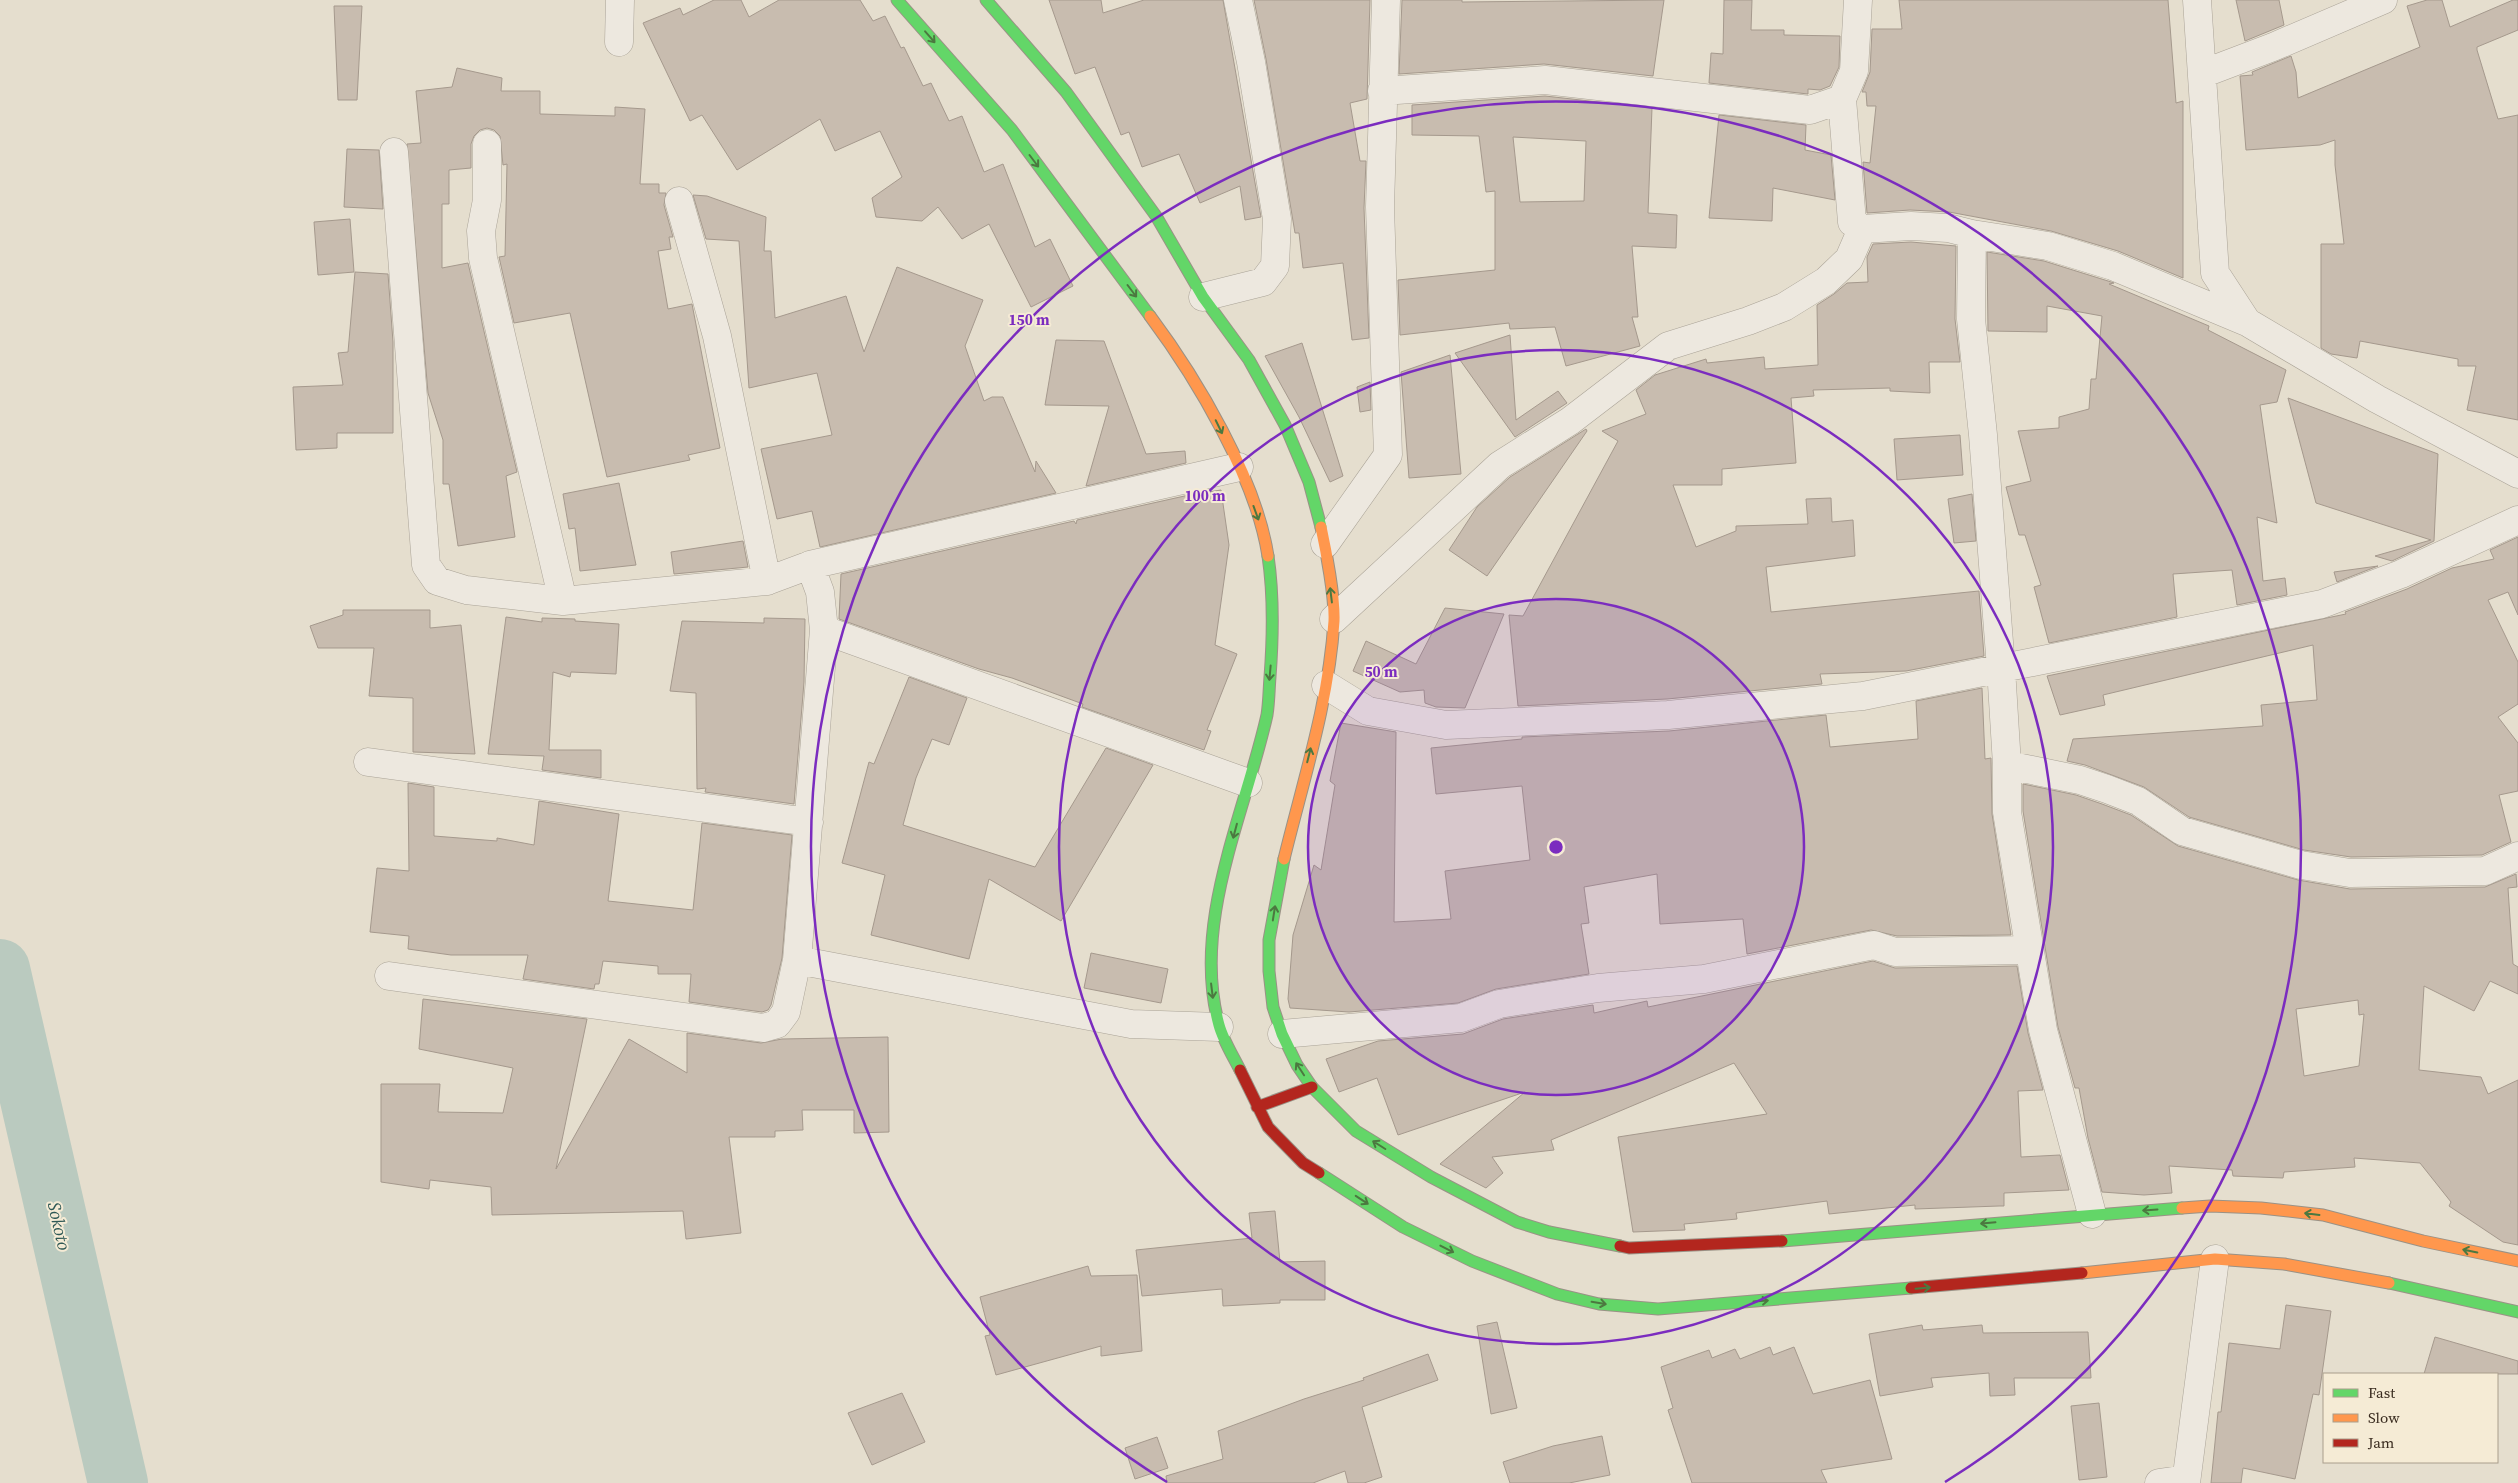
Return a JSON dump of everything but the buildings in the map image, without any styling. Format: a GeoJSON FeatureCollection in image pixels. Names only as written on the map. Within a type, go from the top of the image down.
{"type":"FeatureCollection","features":[{"type":"Feature","properties":{"kind":"street"},"geometry":{"type":"LineString","coordinates":[[619,42],[620,0]]}},
{"type":"Feature","properties":{"kind":"street"},"geometry":{"type":"LineString","coordinates":[[897,0],[1012,130],[1169,341],[1209,406],[1239,467],[1265,537],[1272,581],[1273,641],[1267,713],[1216,905],[1210,945],[1212,987],[1218,1027],[1257,1107],[1268,1127],[1303,1163],[1404,1227],[1472,1261],[1557,1294],[1599,1304],[1658,1309],[2044,1277],[2215,1259],[2284,1264],[2354,1275],[2518,1312]]}},
{"type":"Feature","properties":{"kind":"street"},"geometry":{"type":"LineString","coordinates":[[986,0],[1066,92],[1156,216],[1203,297],[1249,360],[1285,425],[1309,482],[1325,544],[1334,619],[1326,685],[1281,870],[1269,940],[1269,970],[1273,1007],[1282,1034],[1297,1065],[1312,1087],[1356,1131],[1430,1177],[1516,1222],[1549,1232],[1628,1248],[1780,1241],[2092,1214],[2210,1206],[2261,1208],[2322,1215],[2518,1261]]}},
{"type":"Feature","properties":{"kind":"street"},"geometry":{"type":"LineString","coordinates":[[1203,297],[1263,282],[1275,266],[1278,219],[1251,62],[1238,0]]}},
{"type":"Feature","properties":{"kind":"street"},"geometry":{"type":"LineString","coordinates":[[1325,544],[1388,455],[1380,216],[1386,0]]}},
{"type":"Feature","properties":{"kind":"street"},"geometry":{"type":"LineString","coordinates":[[1858,0],[1854,71],[1842,99],[1852,222],[1862,229],[1911,226],[1948,228],[1972,234],[2048,246],[2113,266],[2247,322],[2377,399],[2518,474]]}},
{"type":"Feature","properties":{"kind":"street"},"geometry":{"type":"LineString","coordinates":[[2198,0],[2215,274],[2247,322]]}},
{"type":"Feature","properties":{"kind":"street"},"geometry":{"type":"LineString","coordinates":[[2202,74],[2273,48],[2383,0]]}},
{"type":"Feature","properties":{"kind":"street"},"geometry":{"type":"LineString","coordinates":[[1382,92],[1545,80],[1810,110],[1842,99]]}},
{"type":"Feature","properties":{"kind":"street"},"geometry":{"type":"LineString","coordinates":[[487,144],[487,200],[481,231],[483,258],[563,601]]}},
{"type":"Feature","properties":{"kind":"street"},"geometry":{"type":"LineString","coordinates":[[394,152],[426,565],[437,581],[466,590],[563,601],[767,581],[810,565],[1239,467]]}},
{"type":"Feature","properties":{"kind":"street"},"geometry":{"type":"LineString","coordinates":[[679,201],[716,336],[767,581]]}},
{"type":"Feature","properties":{"kind":"street"},"geometry":{"type":"LineString","coordinates":[[1334,619],[1500,465],[1570,421],[1668,346],[1748,321],[1784,307],[1826,281],[1849,259],[1862,229]]}},
{"type":"Feature","properties":{"kind":"street"},"geometry":{"type":"LineString","coordinates":[[1972,234],[1971,318],[1983,435],[2001,668],[2007,765],[2007,812],[2043,1030],[2092,1214]]}},
{"type":"Feature","properties":{"kind":"street"},"geometry":{"type":"LineString","coordinates":[[1326,685],[1368,710],[1446,725],[1668,715],[1863,696],[2322,604],[2401,574],[2518,520]]}},
{"type":"Feature","properties":{"kind":"street"},"geometry":{"type":"LineString","coordinates":[[389,976],[763,1028],[777,1024],[786,1012],[797,960],[824,630],[820,592],[810,565]]}},
{"type":"Feature","properties":{"kind":"street"},"geometry":{"type":"LineString","coordinates":[[824,630],[1248,782]]}},
{"type":"Feature","properties":{"kind":"street"},"geometry":{"type":"LineString","coordinates":[[368,762],[809,822]]}},
{"type":"Feature","properties":{"kind":"street"},"geometry":{"type":"LineString","coordinates":[[2007,765],[2080,780],[2107,789],[2138,801],[2182,831],[2301,865],[2350,873],[2485,871],[2518,856]]}},
{"type":"Feature","properties":{"kind":"street"},"geometry":{"type":"LineString","coordinates":[[1282,1034],[1461,1018],[1499,1004],[1598,988],[1704,979],[1874,945],[1895,952],[2030,950]]}},
{"type":"Feature","properties":{"kind":"street"},"geometry":{"type":"LineString","coordinates":[[797,960],[1131,1024],[1218,1027]]}},
{"type":"Feature","properties":{"kind":"street"},"geometry":{"type":"LineString","coordinates":[[1257,1107],[1312,1087]]}},
{"type":"Feature","properties":{"kind":"street"},"geometry":{"type":"LineString","coordinates":[[2177,1482],[2215,1259]]}},
{"type":"Feature","properties":{"kind":"waterway","name":"Sokoto"},"geometry":{"type":"LineString","coordinates":[[0,969],[118,1483]]}},
{"type":"Feature","properties":{"kind":"traffic: fast"},"geometry":{"type":"LineString","coordinates":[[897,0],[1012,130],[1150,316]]}},
{"type":"Feature","properties":{"kind":"traffic: fast"},"geometry":{"type":"LineString","coordinates":[[986,0],[1066,92],[1156,216],[1203,297],[1249,360],[1285,425],[1309,482],[1321,527]]}},
{"type":"Feature","properties":{"kind":"traffic: fast"},"geometry":{"type":"LineString","coordinates":[[1240,1070],[1219,1025],[1212,986],[1212,947],[1216,908],[1224,869],[1268,710],[1272,647],[1271,586],[1268,556]]}},
{"type":"Feature","properties":{"kind":"traffic: fast"},"geometry":{"type":"LineString","coordinates":[[1284,859],[1269,940],[1269,971],[1273,1007],[1282,1034],[1297,1065],[1312,1087],[1356,1131],[1431,1177],[1517,1222],[1549,1232],[1620,1246]]}},
{"type":"Feature","properties":{"kind":"traffic: fast"},"geometry":{"type":"LineString","coordinates":[[1319,1173],[1403,1227],[1472,1261],[1557,1294],[1599,1304],[1658,1309],[1911,1288]]}},
{"type":"Feature","properties":{"kind":"traffic: fast"},"geometry":{"type":"LineString","coordinates":[[1782,1241],[2182,1208]]}},
{"type":"Feature","properties":{"kind":"traffic: fast"},"geometry":{"type":"LineString","coordinates":[[2389,1283],[2518,1312]]}},
{"type":"Feature","properties":{"kind":"traffic: slow"},"geometry":{"type":"LineString","coordinates":[[1150,316],[1187,369],[1238,462],[1251,494],[1268,556]]}},
{"type":"Feature","properties":{"kind":"traffic: slow"},"geometry":{"type":"LineString","coordinates":[[1284,859],[1321,711],[1331,651],[1334,621],[1333,600],[1321,527]]}},
{"type":"Feature","properties":{"kind":"traffic: slow"},"geometry":{"type":"LineString","coordinates":[[2182,1208],[2210,1206],[2261,1208],[2323,1215],[2423,1241],[2518,1261]]}},
{"type":"Feature","properties":{"kind":"traffic: slow"},"geometry":{"type":"LineString","coordinates":[[2082,1273],[2215,1259],[2284,1264],[2389,1283]]}},
{"type":"Feature","properties":{"kind":"traffic: jam"},"geometry":{"type":"LineString","coordinates":[[1240,1070],[1268,1127],[1303,1163],[1319,1173]]}},
{"type":"Feature","properties":{"kind":"traffic: jam"},"geometry":{"type":"LineString","coordinates":[[1257,1107],[1312,1087]]}},
{"type":"Feature","properties":{"kind":"traffic: jam"},"geometry":{"type":"LineString","coordinates":[[1620,1246],[1629,1248],[1782,1241]]}},
{"type":"Feature","properties":{"kind":"traffic: jam"},"geometry":{"type":"LineString","coordinates":[[1911,1288],[2082,1273]]}}]}
